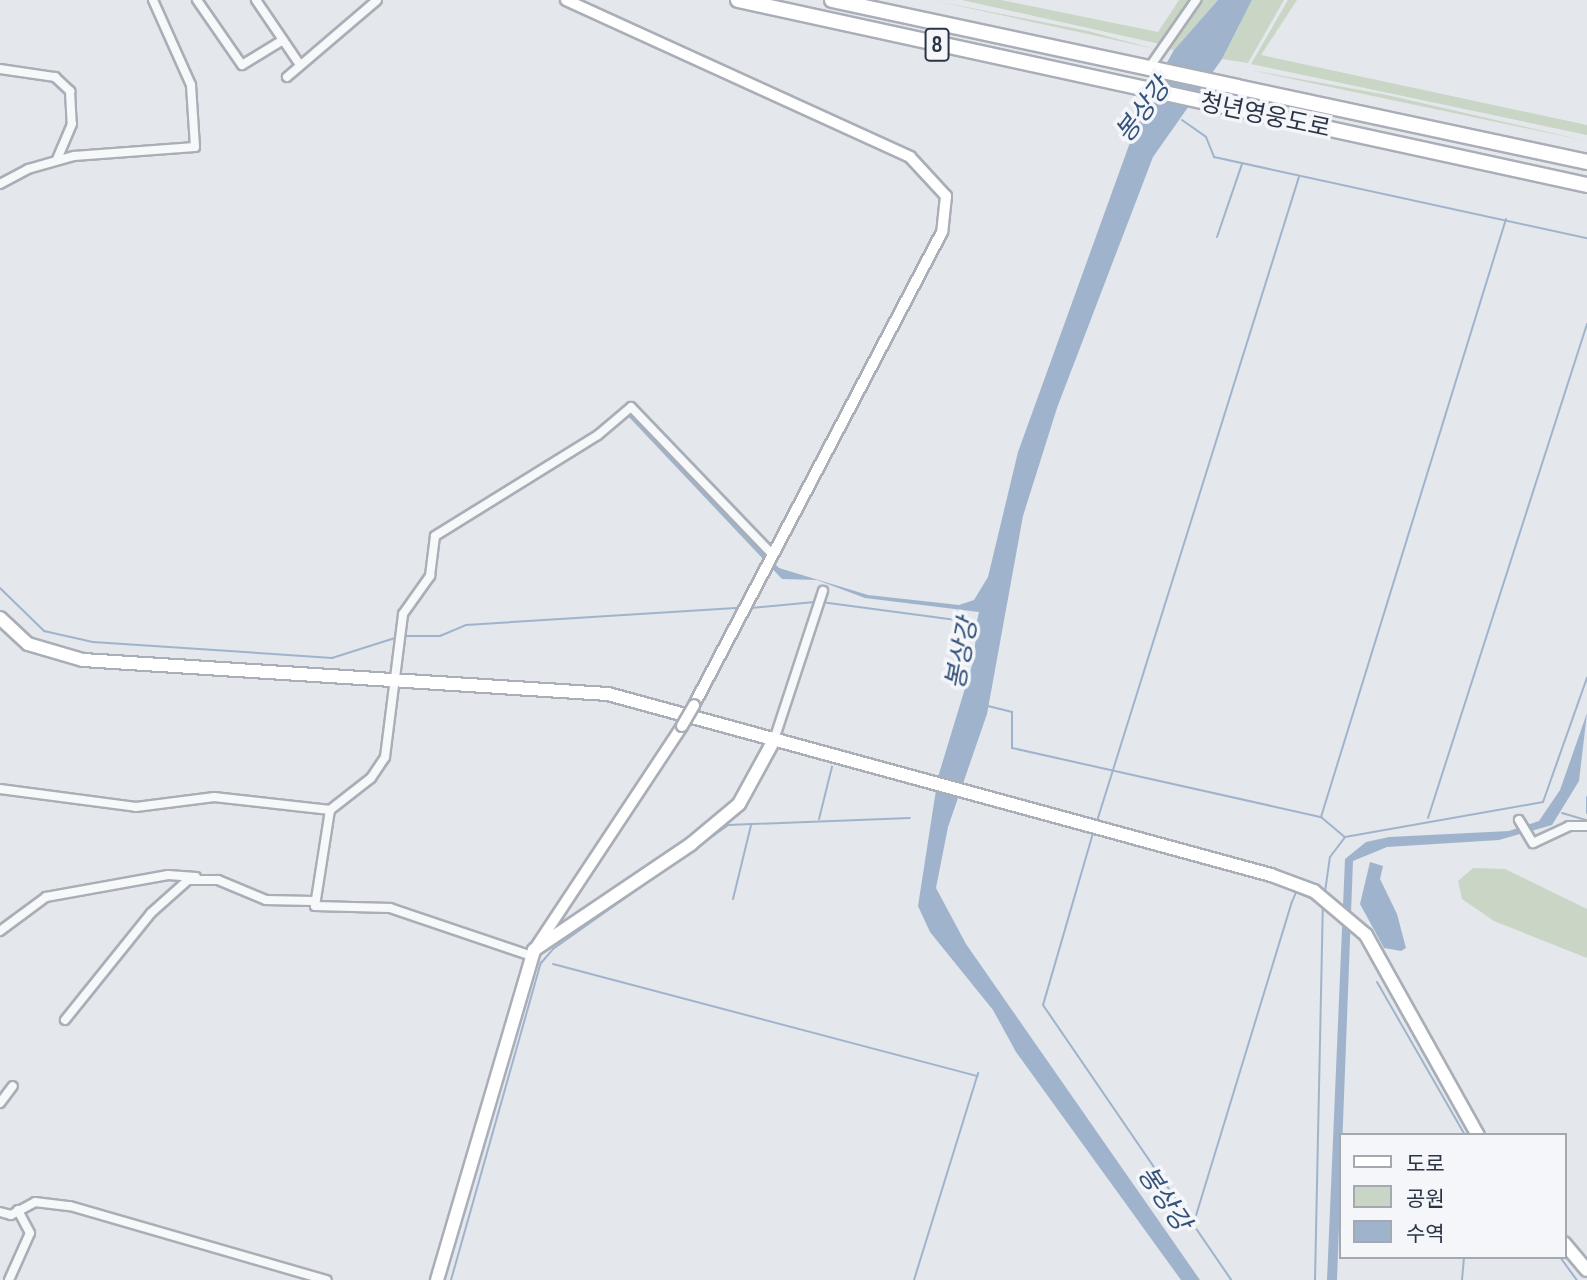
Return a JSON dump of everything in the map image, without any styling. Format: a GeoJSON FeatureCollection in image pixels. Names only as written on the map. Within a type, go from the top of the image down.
{"type":"FeatureCollection","features":[{"type":"Feature","properties":{"kind":"highway","name":"청년영웅도로"},"geometry":{"type":"LineString","coordinates":[[738,0],[1214,106],[1587,184]]}},
{"type":"Feature","properties":{"kind":"highway","name":"청년영웅도로"},"geometry":{"type":"LineString","coordinates":[[832,0],[1587,162]]}},
{"type":"Feature","properties":{"kind":"main road"},"geometry":{"type":"LineString","coordinates":[[437,1280],[533,953],[694,705],[942,232],[948,212],[944,190],[910,157],[566,0]]}},
{"type":"Feature","properties":{"kind":"main road"},"geometry":{"type":"LineString","coordinates":[[0,618],[28,644],[75,659],[608,694],[1271,875],[1335,907],[1354,923],[1477,1133]]}},
{"type":"Feature","properties":{"kind":"main road"},"geometry":{"type":"LineString","coordinates":[[533,953],[691,844],[738,804],[767,738]]}},
{"type":"Feature","properties":{"kind":"main road"},"geometry":{"type":"LineString","coordinates":[[1566,1245],[1587,1270]]}},
{"type":"Feature","properties":{"kind":"street"},"geometry":{"type":"LineString","coordinates":[[0,184],[57,160],[74,156],[195,147],[191,85],[153,0]]}},
{"type":"Feature","properties":{"kind":"street"},"geometry":{"type":"LineString","coordinates":[[197,0],[242,65],[283,40]]}},
{"type":"Feature","properties":{"kind":"street"},"geometry":{"type":"LineString","coordinates":[[256,0],[300,65]]}},
{"type":"Feature","properties":{"kind":"street"},"geometry":{"type":"LineString","coordinates":[[287,77],[377,0]]}},
{"type":"Feature","properties":{"kind":"street"},"geometry":{"type":"LineString","coordinates":[[1149,68],[1196,0]]}},
{"type":"Feature","properties":{"kind":"street"},"geometry":{"type":"LineString","coordinates":[[0,69],[42,73],[66,85],[75,106],[66,143],[57,160]]}},
{"type":"Feature","properties":{"kind":"street"},"geometry":{"type":"LineString","coordinates":[[66,143],[74,156]]}},
{"type":"Feature","properties":{"kind":"street"},"geometry":{"type":"LineString","coordinates":[[313,901],[330,810],[371,778],[385,757],[403,614],[430,576],[441,528],[598,435],[631,407],[772,556]]}},
{"type":"Feature","properties":{"kind":"street"},"geometry":{"type":"LineString","coordinates":[[767,738],[822,591]]}},
{"type":"Feature","properties":{"kind":"street"},"geometry":{"type":"LineString","coordinates":[[0,789],[136,807],[214,797],[330,810]]}},
{"type":"Feature","properties":{"kind":"street"},"geometry":{"type":"LineString","coordinates":[[1522,822],[1526,836],[1533,843],[1569,826],[1587,826]]}},
{"type":"Feature","properties":{"kind":"street"},"geometry":{"type":"LineString","coordinates":[[0,931],[46,897],[168,875],[198,878],[266,900],[313,901],[320,909],[404,911],[533,953]]}},
{"type":"Feature","properties":{"kind":"street"},"geometry":{"type":"LineString","coordinates":[[65,1020],[175,887],[198,878]]}},
{"type":"Feature","properties":{"kind":"street"},"geometry":{"type":"LineString","coordinates":[[0,1103],[13,1086]]}},
{"type":"Feature","properties":{"kind":"street"},"geometry":{"type":"LineString","coordinates":[[0,1212],[18,1210],[35,1202],[70,1206],[327,1280]]}},
{"type":"Feature","properties":{"kind":"street"},"geometry":{"type":"LineString","coordinates":[[9,1280],[30,1233],[18,1210]]}},
{"type":"Feature","properties":{"kind":"green space"},"geometry":{"type":"Polygon","coordinates":[[[931,0],[1088,31],[1155,49],[1088,34],[931,0]]]}},
{"type":"Feature","properties":{"kind":"green space"},"geometry":{"type":"Polygon","coordinates":[[[962,0],[1001,0],[1158,32],[1179,0],[1194,0],[1160,44],[962,0]]]}},
{"type":"Feature","properties":{"kind":"green space"},"geometry":{"type":"Polygon","coordinates":[[[1198,0],[1218,0],[1174,50],[1164,48],[1198,0]]]}},
{"type":"Feature","properties":{"kind":"green space"},"geometry":{"type":"Polygon","coordinates":[[[1252,0],[1284,0],[1248,63],[1222,59],[1252,0]]]}},
{"type":"Feature","properties":{"kind":"green space"},"geometry":{"type":"Polygon","coordinates":[[[1288,0],[1297,0],[1261,55],[1587,125],[1587,135],[1251,64],[1288,0]]]}},
{"type":"Feature","properties":{"kind":"green space"},"geometry":{"type":"Polygon","coordinates":[[[1251,70],[1387,95],[1587,141],[1297,80],[1251,70]]]}},
{"type":"Feature","properties":{"kind":"green space"},"geometry":{"type":"Polygon","coordinates":[[[1473,868],[1505,869],[1587,909],[1587,958],[1494,921],[1462,899],[1458,881],[1473,868]]]}},
{"type":"Feature","properties":{"kind":"water","name":"봉상강"},"geometry":{"type":"Polygon","coordinates":[[[1218,0],[1252,0],[1222,59],[1153,157],[1057,408],[1023,516],[987,714],[948,827],[936,888],[966,944],[1200,1280],[1181,1280],[1016,1052],[993,1010],[930,932],[918,906],[938,777],[973,662],[977,629],[963,621],[977,621],[979,612],[865,598],[817,580],[782,579],[627,415],[631,411],[779,568],[868,595],[959,605],[974,600],[988,577],[1018,452],[1145,101],[1174,50],[1218,0]]]}},
{"type":"Feature","properties":{"kind":"water"},"geometry":{"type":"Polygon","coordinates":[[[1587,713],[1579,781],[1552,825],[1499,840],[1387,847],[1353,861],[1343,1133],[1338,1133],[1337,1280],[1327,1280],[1345,859],[1366,842],[1389,837],[1509,831],[1539,821],[1560,790],[1587,713]]]}},
{"type":"Feature","properties":{"kind":"water"},"geometry":{"type":"Polygon","coordinates":[[[1370,862],[1383,866],[1380,879],[1397,914],[1406,948],[1401,951],[1384,948],[1360,904],[1370,862]]]}},
{"type":"Feature","properties":{"kind":"waterway"},"geometry":{"type":"LineString","coordinates":[[1182,120],[1206,137],[1214,157],[1587,238]]}},
{"type":"Feature","properties":{"kind":"waterway"},"geometry":{"type":"LineString","coordinates":[[1217,237],[1242,164]]}},
{"type":"Feature","properties":{"kind":"waterway"},"geometry":{"type":"LineString","coordinates":[[1097,821],[1299,177]]}},
{"type":"Feature","properties":{"kind":"waterway"},"geometry":{"type":"LineString","coordinates":[[1321,817],[1506,219]]}},
{"type":"Feature","properties":{"kind":"waterway"},"geometry":{"type":"LineString","coordinates":[[1428,818],[1587,324]]}},
{"type":"Feature","properties":{"kind":"waterway"},"geometry":{"type":"LineString","coordinates":[[0,588],[44,631],[93,642],[332,658],[395,638]]}},
{"type":"Feature","properties":{"kind":"waterway"},"geometry":{"type":"LineString","coordinates":[[751,608],[815,602]]}},
{"type":"Feature","properties":{"kind":"waterway","name":"봉상강"},"geometry":{"type":"LineString","coordinates":[[821,602],[964,621]]}},
{"type":"Feature","properties":{"kind":"waterway"},"geometry":{"type":"LineString","coordinates":[[404,636],[440,636],[466,625],[739,608]]}},
{"type":"Feature","properties":{"kind":"waterway"},"geometry":{"type":"LineString","coordinates":[[1325,892],[1330,857],[1345,837],[1543,802],[1587,678]]}},
{"type":"Feature","properties":{"kind":"waterway"},"geometry":{"type":"LineString","coordinates":[[988,706],[1012,712],[1012,748],[1321,817],[1345,837]]}},
{"type":"Feature","properties":{"kind":"waterway"},"geometry":{"type":"LineString","coordinates":[[819,819],[832,767]]}},
{"type":"Feature","properties":{"kind":"waterway"},"geometry":{"type":"LineString","coordinates":[[1587,797],[1587,813]]}},
{"type":"Feature","properties":{"kind":"waterway"},"geometry":{"type":"LineString","coordinates":[[1562,813],[1587,820]]}},
{"type":"Feature","properties":{"kind":"waterway"},"geometry":{"type":"LineString","coordinates":[[451,1280],[541,963],[553,949],[728,825],[910,818]]}},
{"type":"Feature","properties":{"kind":"waterway"},"geometry":{"type":"LineString","coordinates":[[733,899],[751,825]]}},
{"type":"Feature","properties":{"kind":"waterway","name":"봉상강"},"geometry":{"type":"LineString","coordinates":[[1093,833],[1043,1005],[1231,1280]]}},
{"type":"Feature","properties":{"kind":"waterway","name":"봉상강"},"geometry":{"type":"LineString","coordinates":[[1194,1222],[1292,902],[1296,892],[1317,901]]}},
{"type":"Feature","properties":{"kind":"waterway"},"geometry":{"type":"LineString","coordinates":[[1315,1280],[1323,906]]}},
{"type":"Feature","properties":{"kind":"waterway"},"geometry":{"type":"LineString","coordinates":[[553,964],[977,1076]]}},
{"type":"Feature","properties":{"kind":"waterway"},"geometry":{"type":"LineString","coordinates":[[1377,982],[1464,1133]]}},
{"type":"Feature","properties":{"kind":"waterway"},"geometry":{"type":"LineString","coordinates":[[914,1280],[978,1073]]}},
{"type":"Feature","properties":{"kind":"waterway"},"geometry":{"type":"LineString","coordinates":[[1462,1280],[1464,1259]]}},
{"type":"Feature","properties":{"kind":"waterway"},"geometry":{"type":"LineString","coordinates":[[1561,1259],[1577,1280]]}}]}
